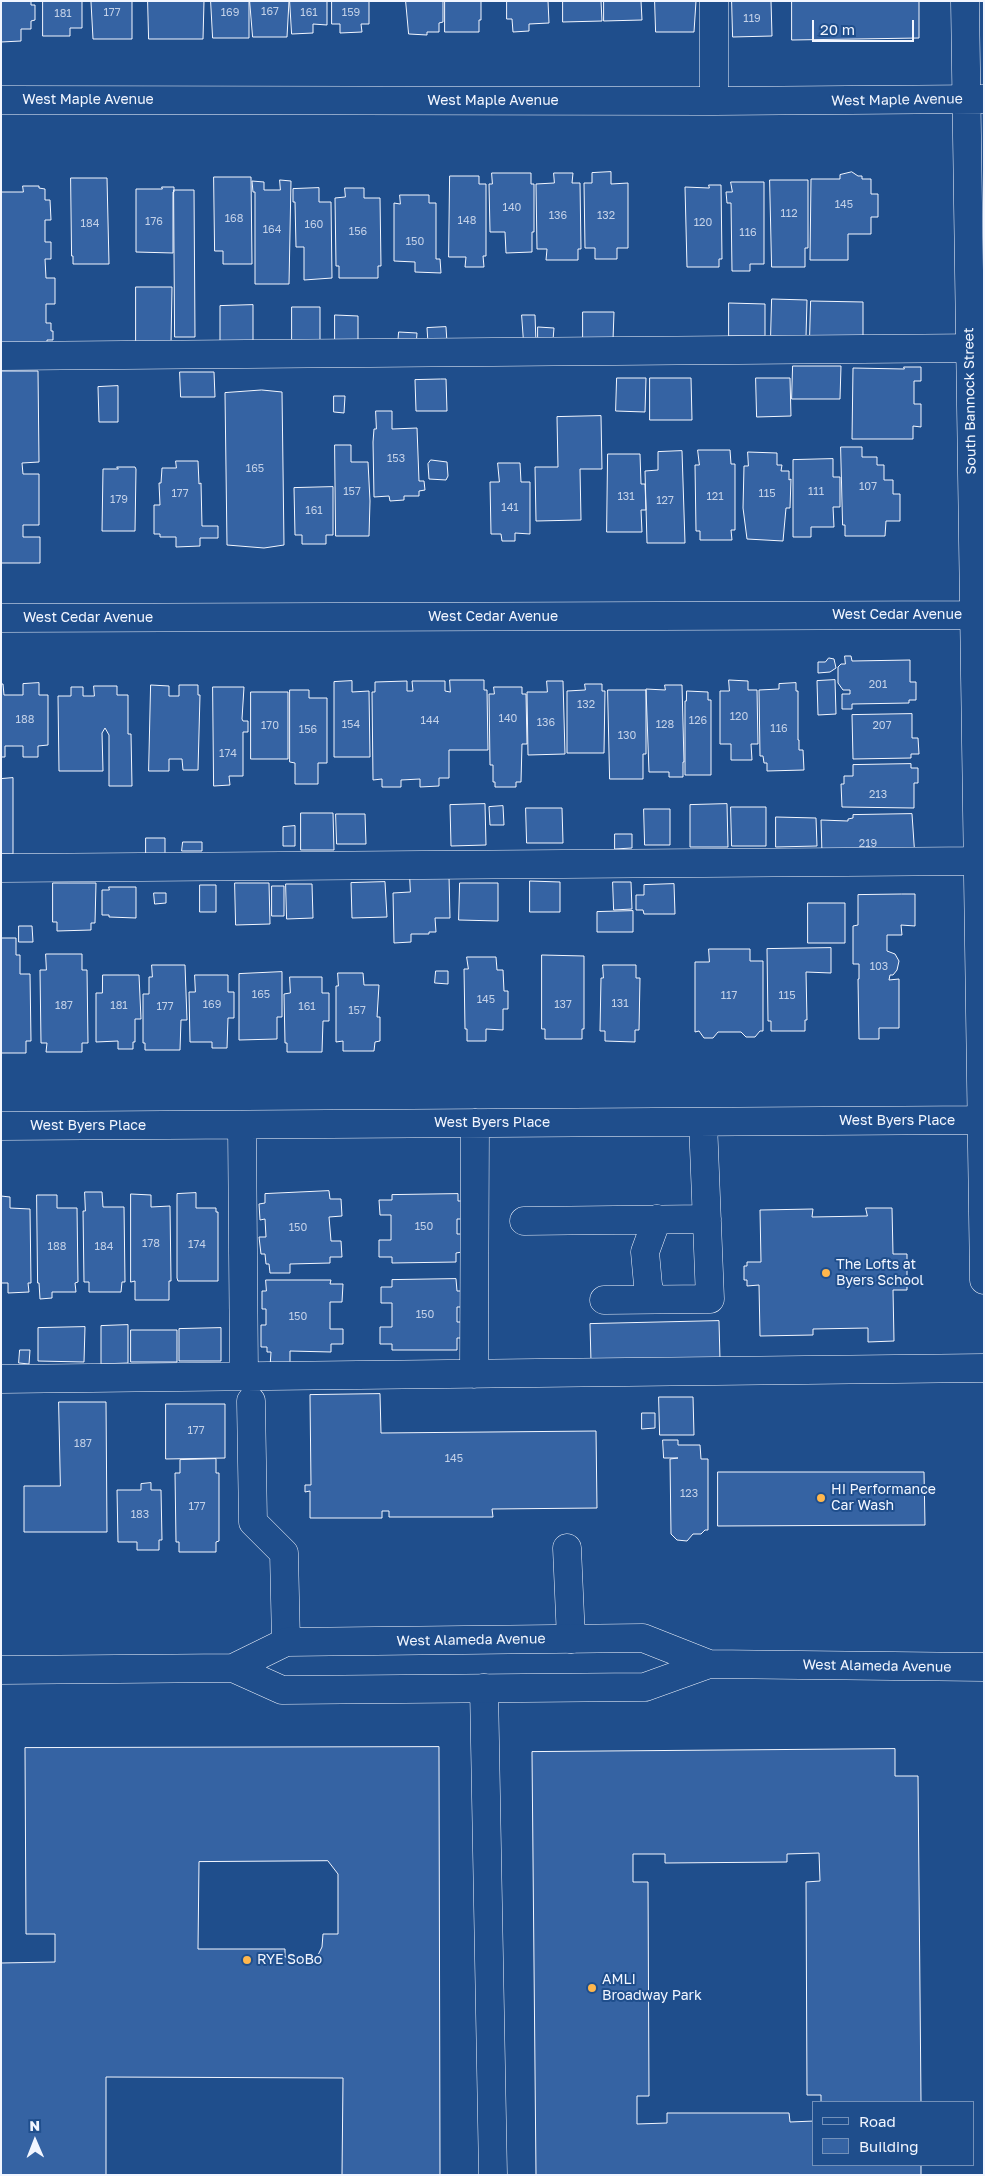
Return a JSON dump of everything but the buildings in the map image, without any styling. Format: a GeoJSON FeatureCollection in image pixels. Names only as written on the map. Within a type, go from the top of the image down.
{"type":"FeatureCollection","features":[{"type":"Feature","properties":{"kind":"street"},"geometry":{"type":"LineString","coordinates":[[714,1],[714,102]]}},
{"type":"Feature","properties":{"kind":"street","name":"South Bannock Street"},"geometry":{"type":"LineString","coordinates":[[965,1],[975,99],[984,1280]]}},
{"type":"Feature","properties":{"kind":"street","name":"West Maple Avenue"},"geometry":{"type":"LineString","coordinates":[[1,100],[714,102],[975,99]]}},
{"type":"Feature","properties":{"kind":"street"},"geometry":{"type":"LineString","coordinates":[[1,356],[976,348]]}},
{"type":"Feature","properties":{"kind":"street","name":"West Cedar Avenue"},"geometry":{"type":"LineString","coordinates":[[1,618],[979,615]]}},
{"type":"Feature","properties":{"kind":"street"},"geometry":{"type":"LineString","coordinates":[[1,868],[980,861]]}},
{"type":"Feature","properties":{"kind":"street","name":"West Byers Place"},"geometry":{"type":"LineString","coordinates":[[1,1126],[982,1120]]}},
{"type":"Feature","properties":{"kind":"street"},"geometry":{"type":"LineString","coordinates":[[604,1300],[710,1299],[703,1122]]}},
{"type":"Feature","properties":{"kind":"street"},"geometry":{"type":"LineString","coordinates":[[474,1374],[475,1124]]}},
{"type":"Feature","properties":{"kind":"street"},"geometry":{"type":"LineString","coordinates":[[242,1125],[247,1388],[253,1522],[284,1553],[286,1642]]}},
{"type":"Feature","properties":{"kind":"street"},"geometry":{"type":"LineString","coordinates":[[652,1299],[648,1285],[644,1252],[657,1219]]}},
{"type":"Feature","properties":{"kind":"street"},"geometry":{"type":"LineString","coordinates":[[524,1221],[707,1219]]}},
{"type":"Feature","properties":{"kind":"street"},"geometry":{"type":"LineString","coordinates":[[1,1378],[247,1388],[474,1374],[984,1368]]}},
{"type":"Feature","properties":{"kind":"street"},"geometry":{"type":"LineString","coordinates":[[568,1548],[571,1639]]}},
{"type":"Feature","properties":{"kind":"street","name":"West Alameda Avenue"},"geometry":{"type":"LineString","coordinates":[[234,1668],[286,1642],[642,1638],[709,1664]]}},
{"type":"Feature","properties":{"kind":"street","name":"West Alameda Avenue"},"geometry":{"type":"LineString","coordinates":[[1,1670],[234,1668],[282,1690],[645,1687],[709,1664],[984,1667]]}},
{"type":"Feature","properties":{"kind":"street"},"geometry":{"type":"LineString","coordinates":[[484,1688],[493,2175]]}},
{"type":"Feature","properties":{"kind":"place","name":"The Lofts at Byers School"},"geometry":{"type":"Point","coordinates":[826,1273]}},
{"type":"Feature","properties":{"kind":"place","name":"HI Performance Car Wash"},"geometry":{"type":"Point","coordinates":[821,1498]}},
{"type":"Feature","properties":{"kind":"place","name":"RYE SoBo"},"geometry":{"type":"Point","coordinates":[247,1960]}},
{"type":"Feature","properties":{"kind":"place","name":"AMLI Broadway Park"},"geometry":{"type":"Point","coordinates":[592,1988]}}]}
